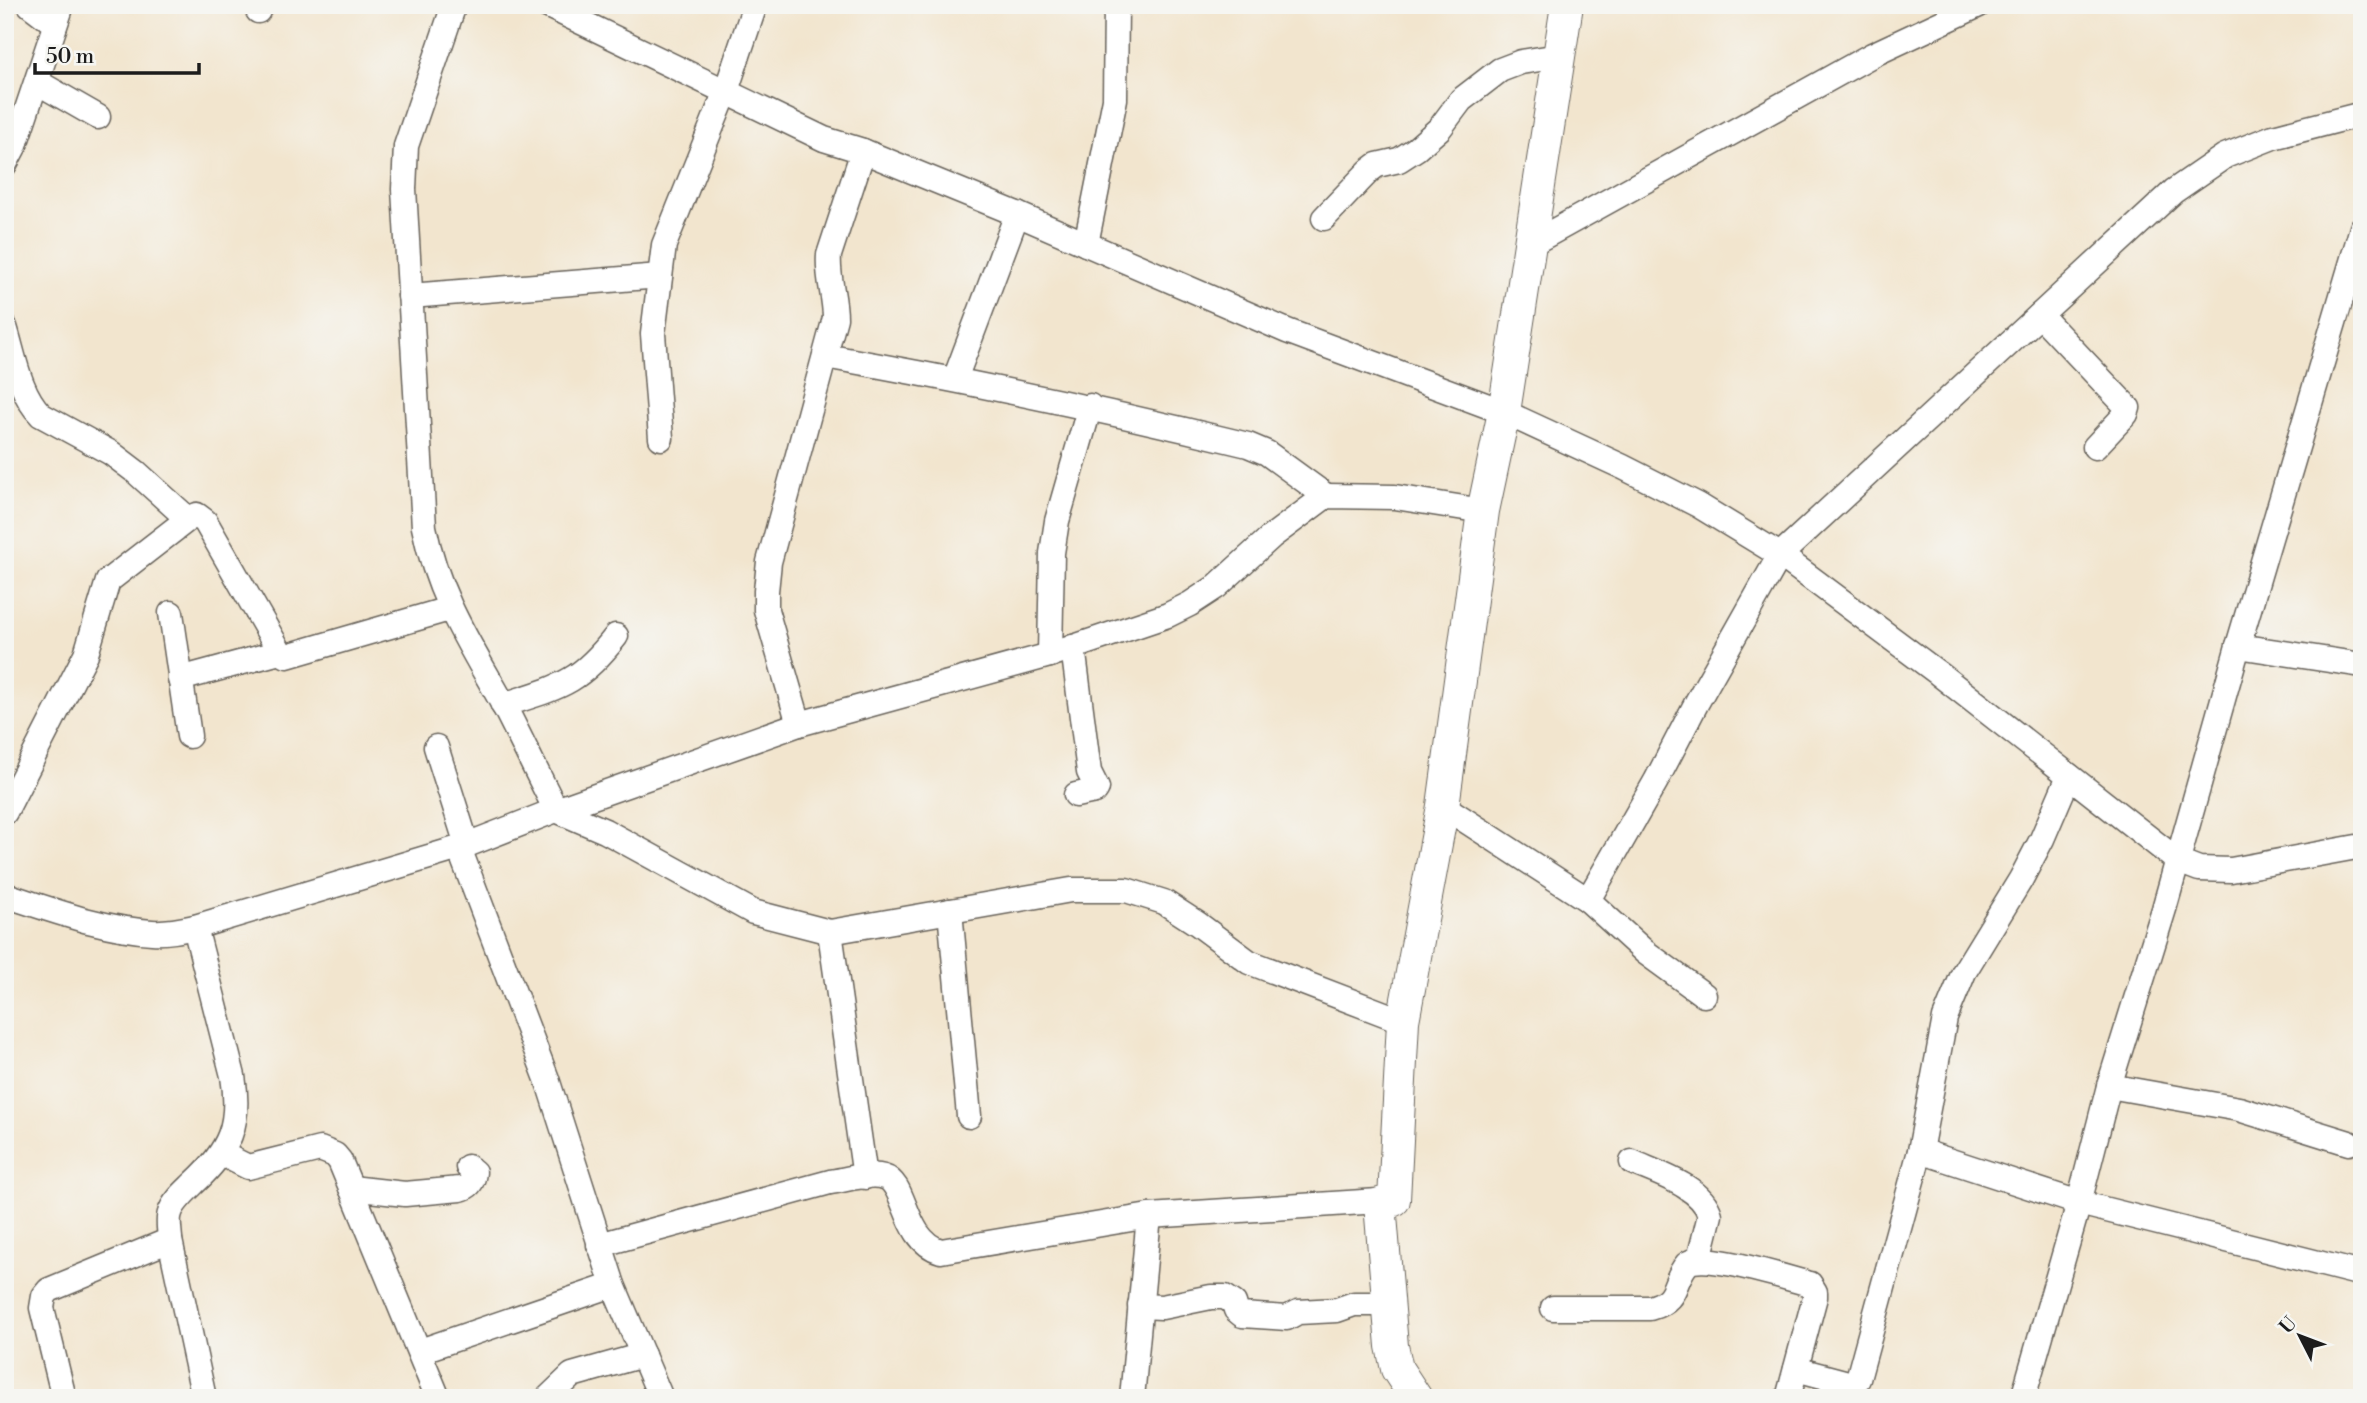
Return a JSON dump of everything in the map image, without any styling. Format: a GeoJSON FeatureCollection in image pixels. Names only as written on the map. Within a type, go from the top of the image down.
{"type":"FeatureCollection","features":[{"type":"Feature","properties":{"kind":"street"},"geometry":{"type":"LineString","coordinates":[[9,150],[37,82],[59,14],[30,5]]}},
{"type":"Feature","properties":{"kind":"street"},"geometry":{"type":"LineString","coordinates":[[454,5],[406,146],[404,189],[425,527],[431,561],[449,609],[503,705],[556,810],[605,831],[753,912],[830,932],[1071,890],[1126,890],[1164,902],[1250,962],[1403,1021]]}},
{"type":"Feature","properties":{"kind":"street"},"geometry":{"type":"LineString","coordinates":[[546,5],[824,139],[863,151],[1017,214],[1287,331],[1504,412],[1698,505],[1780,555],[1938,673],[2178,861],[2199,869],[2231,870],[2362,846]]}},
{"type":"Feature","properties":{"kind":"street"},"geometry":{"type":"LineString","coordinates":[[661,438],[653,334],[664,245],[726,91],[755,5]]}},
{"type":"Feature","properties":{"kind":"street"},"geometry":{"type":"LineString","coordinates":[[1086,244],[1115,99],[1116,5]]}},
{"type":"Feature","properties":{"kind":"street"},"geometry":{"type":"LineString","coordinates":[[1394,1200],[1403,1021],[1443,806],[1483,511],[1504,412],[1567,5]]}},
{"type":"Feature","properties":{"kind":"street"},"geometry":{"type":"LineString","coordinates":[[1529,245],[1872,55],[1979,5]]}},
{"type":"Feature","properties":{"kind":"street"},"geometry":{"type":"LineString","coordinates":[[1324,218],[1377,164],[1399,160],[1430,139],[1461,100],[1491,77],[1521,62],[1559,56]]}},
{"type":"Feature","properties":{"kind":"street"},"geometry":{"type":"LineString","coordinates":[[37,82],[99,117]]}},
{"type":"Feature","properties":{"kind":"street"},"geometry":{"type":"LineString","coordinates":[[1588,900],[1780,555],[2174,191],[2225,156],[2273,137],[2362,114]]}},
{"type":"Feature","properties":{"kind":"street"},"geometry":{"type":"LineString","coordinates":[[799,724],[766,610],[765,591],[769,562],[835,318],[835,303],[827,271],[829,255],[863,151]]}},
{"type":"Feature","properties":{"kind":"street"},"geometry":{"type":"LineString","coordinates":[[955,379],[1017,214]]}},
{"type":"Feature","properties":{"kind":"street"},"geometry":{"type":"LineString","coordinates":[[2023,1398],[2079,1203],[2109,1086],[2178,861],[2238,646],[2362,228]]}},
{"type":"Feature","properties":{"kind":"street"},"geometry":{"type":"LineString","coordinates":[[410,296],[660,276]]}},
{"type":"Feature","properties":{"kind":"street"},"geometry":{"type":"LineString","coordinates":[[2040,315],[2128,408],[2126,414],[2095,447]]}},
{"type":"Feature","properties":{"kind":"street"},"geometry":{"type":"LineString","coordinates":[[5,327],[25,393],[32,406],[41,415],[111,453],[188,519]]}},
{"type":"Feature","properties":{"kind":"street"},"geometry":{"type":"LineString","coordinates":[[825,356],[1090,407],[1248,444],[1267,453],[1325,496],[1395,497],[1483,511]]}},
{"type":"Feature","properties":{"kind":"street"},"geometry":{"type":"LineString","coordinates":[[1076,795],[1094,792],[1097,788],[1089,772],[1080,717],[1061,651],[1052,553],[1057,521],[1090,407]]}},
{"type":"Feature","properties":{"kind":"street"},"geometry":{"type":"LineString","coordinates":[[5,895],[103,925],[154,933],[195,927],[463,847],[556,810],[799,724],[1061,651],[1168,615],[1216,587],[1271,537],[1325,496]]}},
{"type":"Feature","properties":{"kind":"street"},"geometry":{"type":"LineString","coordinates":[[5,813],[86,654],[108,581],[188,519],[197,515],[205,521],[280,652]]}},
{"type":"Feature","properties":{"kind":"street"},"geometry":{"type":"LineString","coordinates":[[180,679],[280,652],[291,656],[449,609]]}},
{"type":"Feature","properties":{"kind":"street"},"geometry":{"type":"LineString","coordinates":[[171,613],[189,736]]}},
{"type":"Feature","properties":{"kind":"street"},"geometry":{"type":"LineString","coordinates":[[503,705],[557,688],[584,673],[616,636]]}},
{"type":"Feature","properties":{"kind":"street"},"geometry":{"type":"LineString","coordinates":[[2238,646],[2362,665]]}},
{"type":"Feature","properties":{"kind":"street"},"geometry":{"type":"LineString","coordinates":[[436,747],[463,847],[567,1137],[599,1245],[661,1398]]}},
{"type":"Feature","properties":{"kind":"street"},"geometry":{"type":"LineString","coordinates":[[1796,1368],[1843,1384],[1852,1384],[1858,1379],[1920,1151],[1945,1018],[1964,972],[2021,879],[2042,839],[2068,776]]}},
{"type":"Feature","properties":{"kind":"street"},"geometry":{"type":"LineString","coordinates":[[1443,806],[1588,900],[1645,952],[1704,995]]}},
{"type":"Feature","properties":{"kind":"street"},"geometry":{"type":"LineString","coordinates":[[950,911],[969,1116]]}},
{"type":"Feature","properties":{"kind":"street"},"geometry":{"type":"LineString","coordinates":[[195,927],[237,1101],[235,1122],[222,1154],[183,1194],[170,1212],[170,1240],[204,1398]]}},
{"type":"Feature","properties":{"kind":"street"},"geometry":{"type":"LineString","coordinates":[[830,932],[865,1177]]}},
{"type":"Feature","properties":{"kind":"street"},"geometry":{"type":"LineString","coordinates":[[2109,1086],[2239,1109],[2349,1143]]}},
{"type":"Feature","properties":{"kind":"street"},"geometry":{"type":"LineString","coordinates":[[222,1154],[248,1167],[320,1149],[335,1155],[340,1161],[438,1398]]}},
{"type":"Feature","properties":{"kind":"street"},"geometry":{"type":"LineString","coordinates":[[1920,1151],[2079,1203],[2362,1274]]}},
{"type":"Feature","properties":{"kind":"street"},"geometry":{"type":"LineString","coordinates":[[1632,1162],[1690,1190],[1708,1208],[1710,1215],[1699,1259]]}},
{"type":"Feature","properties":{"kind":"street"},"geometry":{"type":"LineString","coordinates":[[351,1188],[404,1194],[460,1189],[467,1187],[473,1180],[474,1172],[468,1167]]}},
{"type":"Feature","properties":{"kind":"street"},"geometry":{"type":"LineString","coordinates":[[599,1245],[830,1182],[865,1177],[884,1177],[890,1181],[924,1244],[941,1251],[1149,1216],[1394,1200]]}},
{"type":"Feature","properties":{"kind":"street"},"geometry":{"type":"LineString","coordinates":[[1394,1200],[1380,1203],[1389,1304],[1397,1369],[1416,1398]]}},
{"type":"Feature","properties":{"kind":"street"},"geometry":{"type":"LineString","coordinates":[[1132,1398],[1149,1216]]}},
{"type":"Feature","properties":{"kind":"street"},"geometry":{"type":"LineString","coordinates":[[64,1398],[42,1308],[44,1296],[49,1290],[170,1240]]}},
{"type":"Feature","properties":{"kind":"street"},"geometry":{"type":"LineString","coordinates":[[1553,1308],[1661,1305],[1669,1300],[1688,1263],[1699,1259],[1723,1262],[1810,1284],[1815,1297],[1788,1398]]}},
{"type":"Feature","properties":{"kind":"street"},"geometry":{"type":"LineString","coordinates":[[420,1351],[613,1285]]}},
{"type":"Feature","properties":{"kind":"street"},"geometry":{"type":"LineString","coordinates":[[1140,1307],[1162,1307],[1211,1297],[1225,1297],[1234,1303],[1236,1310],[1242,1315],[1287,1318],[1298,1312],[1337,1310],[1354,1304],[1389,1304]]}},
{"type":"Feature","properties":{"kind":"street"},"geometry":{"type":"LineString","coordinates":[[548,1398],[572,1375],[643,1355]]}}]}
